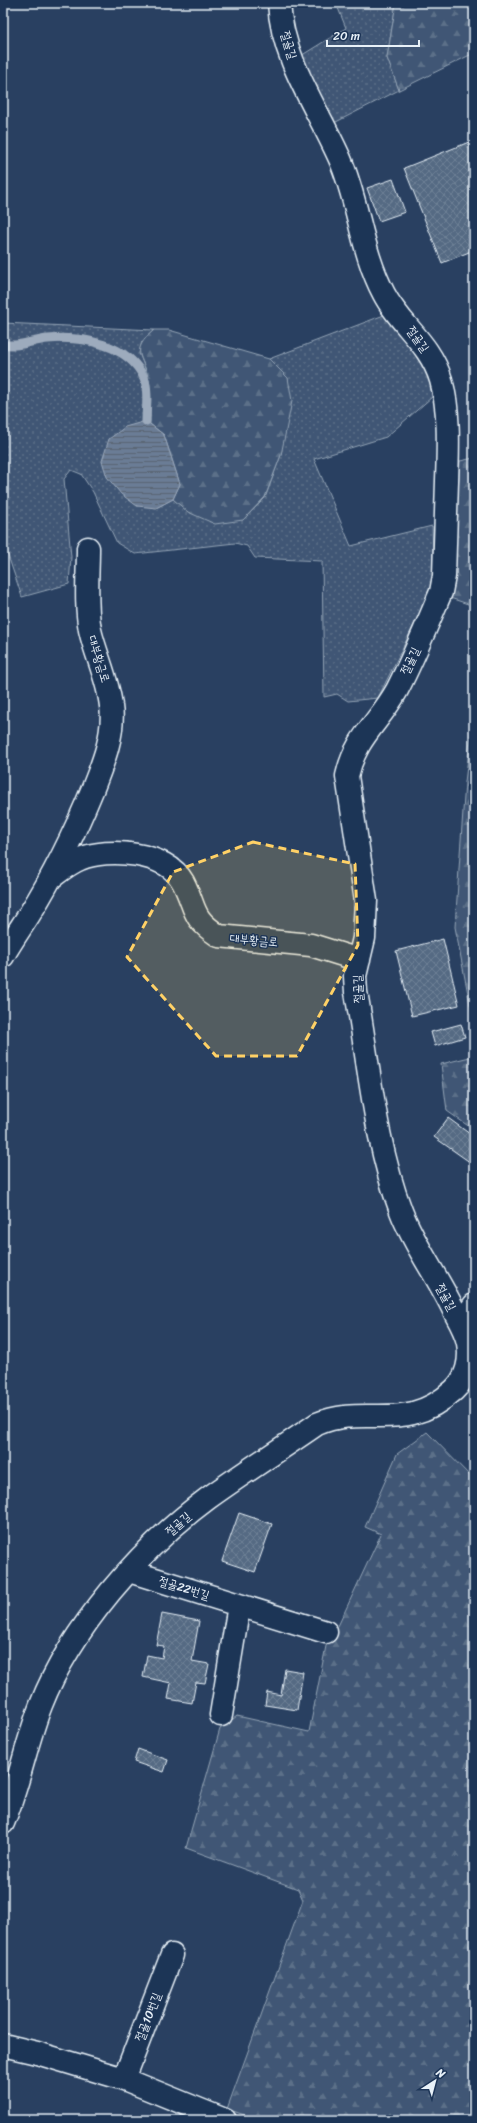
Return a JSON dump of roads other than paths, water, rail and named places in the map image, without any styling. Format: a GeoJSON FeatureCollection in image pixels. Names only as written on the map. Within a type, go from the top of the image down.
{"type":"FeatureCollection","features":[{"type":"Feature","properties":{"kind":"lane","name":"절골길"},"geometry":{"type":"LineString","coordinates":[[3,1823],[41,1705],[53,1680],[92,1616],[129,1571],[171,1529],[207,1500],[317,1424],[331,1418],[395,1417],[408,1415],[441,1401],[455,1389],[465,1375],[472,1359],[461,1324],[449,1299],[414,1240],[401,1212],[391,1182],[371,1085],[356,992],[355,976],[364,938],[366,901],[347,776],[351,758],[359,742],[397,690],[441,592],[444,576],[447,427],[441,380],[421,340],[395,311],[374,274],[340,160],[304,88],[287,45],[279,3]]}},
{"type":"Feature","properties":{"kind":"lane","name":"대부황금로"},"geometry":{"type":"LineString","coordinates":[[3,956],[50,878],[79,822],[102,766],[109,734],[112,707],[90,628],[87,599],[88,548]]}},
{"type":"Feature","properties":{"kind":"lane","name":"대부황금로"},"geometry":{"type":"LineString","coordinates":[[50,878],[80,858],[108,853],[140,854],[167,865],[183,881],[196,917],[208,929],[219,936],[310,945],[359,960]]}},
{"type":"Feature","properties":{"kind":"lane","name":"절골길"},"geometry":{"type":"LineString","coordinates":[[461,1324],[474,1305]]}},
{"type":"Feature","properties":{"kind":"lane","name":"절골22번길"},"geometry":{"type":"LineString","coordinates":[[129,1571],[326,1632]]}},
{"type":"Feature","properties":{"kind":"lane"},"geometry":{"type":"LineString","coordinates":[[221,1715],[239,1605]]}},
{"type":"Feature","properties":{"kind":"lane","name":"절골10번길"},"geometry":{"type":"LineString","coordinates":[[124,2079],[172,1955]]}},
{"type":"Feature","properties":{"kind":"lane"},"geometry":{"type":"LineString","coordinates":[[3,2045],[44,2055],[124,2079],[225,2120]]}},
{"type":"Feature","properties":{"kind":"waterway"},"geometry":{"type":"LineString","coordinates":[[3,344],[15,345],[61,338],[89,341],[116,350],[137,366],[144,378],[147,394],[146,421]]}}]}
